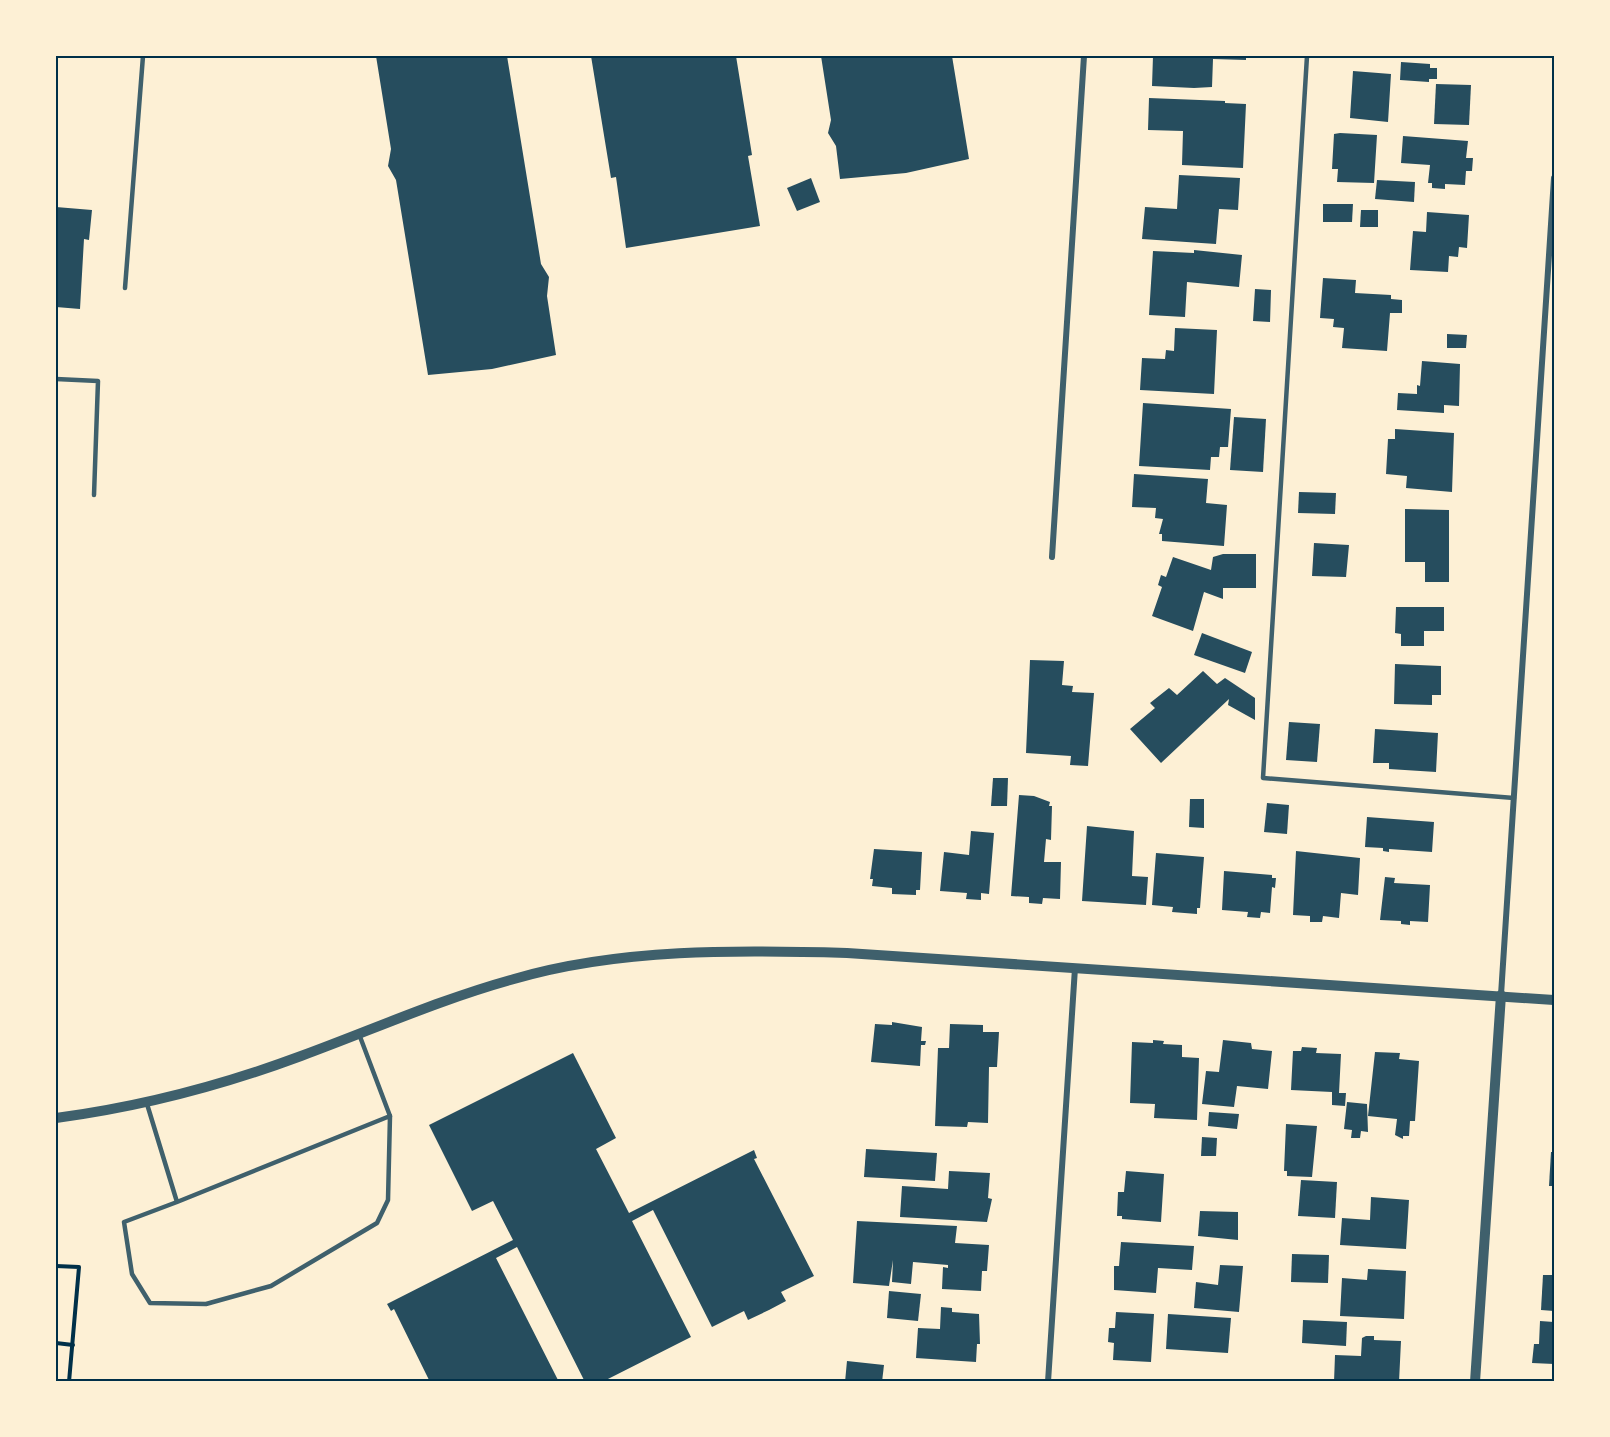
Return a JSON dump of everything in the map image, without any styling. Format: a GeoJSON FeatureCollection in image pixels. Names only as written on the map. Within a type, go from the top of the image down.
{"type":"FeatureCollection","features":[{"type":"Feature","properties":{"kind":"street"},"geometry":{"type":"LineString","coordinates":[[1052,557],[1084,56]]}},
{"type":"Feature","properties":{"kind":"street"},"geometry":{"type":"LineString","coordinates":[[1475,1382],[1554,178]]}},
{"type":"Feature","properties":{"kind":"street"},"geometry":{"type":"LineString","coordinates":[[56,1118],[185,1093],[300,1057],[358,1033],[516,978],[560,968],[643,957],[733,952],[825,952],[1554,1000]]}},
{"type":"Feature","properties":{"kind":"street"},"geometry":{"type":"LineString","coordinates":[[1048,1382],[1075,967]]}},
{"type":"Feature","properties":{"kind":"lane"},"geometry":{"type":"LineString","coordinates":[[125,288],[143,56]]}},
{"type":"Feature","properties":{"kind":"lane"},"geometry":{"type":"LineString","coordinates":[[1307,56],[1263,778],[1514,798]]}},
{"type":"Feature","properties":{"kind":"lane"},"geometry":{"type":"LineString","coordinates":[[56,379],[98,381],[94,495]]}},
{"type":"Feature","properties":{"kind":"lane"},"geometry":{"type":"LineString","coordinates":[[358,1033],[390,1116],[388,1200],[377,1223],[271,1286],[206,1304],[150,1303],[132,1274],[124,1222],[390,1116]]}},
{"type":"Feature","properties":{"kind":"lane"},"geometry":{"type":"LineString","coordinates":[[146,1101],[177,1202]]}},
{"type":"Feature","properties":{"kind":"path"},"geometry":{"type":"LineString","coordinates":[[56,1266],[79,1267],[69,1382]]}},
{"type":"Feature","properties":{"kind":"path"},"geometry":{"type":"LineString","coordinates":[[56,1344],[73,1345]]}},
{"type":"Feature","properties":{"kind":"building"},"geometry":{"type":"Polygon","coordinates":[[[376,56],[507,56],[541,264],[549,277],[547,296],[556,355],[492,369],[428,375],[396,180],[388,166],[391,149],[376,56]]]}},
{"type":"Feature","properties":{"kind":"building"},"geometry":{"type":"Polygon","coordinates":[[[591,56],[736,56],[752,155],[748,156],[760,226],[626,248],[616,177],[611,178],[591,56]]]}},
{"type":"Feature","properties":{"kind":"building"},"geometry":{"type":"Polygon","coordinates":[[[821,56],[952,56],[969,159],[906,173],[840,179],[836,146],[828,133],[831,120],[821,56]]]}},
{"type":"Feature","properties":{"kind":"building"},"geometry":{"type":"Polygon","coordinates":[[[1153,56],[1246,56],[1246,60],[1213,59],[1212,87],[1194,88],[1152,86],[1153,56]]]}},
{"type":"Feature","properties":{"kind":"building"},"geometry":{"type":"Polygon","coordinates":[[[1401,62],[1430,64],[1430,68],[1437,68],[1437,79],[1429,79],[1429,82],[1400,80],[1401,62]]]}},
{"type":"Feature","properties":{"kind":"building"},"geometry":{"type":"Polygon","coordinates":[[[1353,71],[1391,74],[1388,122],[1350,118],[1353,71]]]}},
{"type":"Feature","properties":{"kind":"building"},"geometry":{"type":"Polygon","coordinates":[[[1436,84],[1471,85],[1469,125],[1434,124],[1436,84]]]}},
{"type":"Feature","properties":{"kind":"building"},"geometry":{"type":"Polygon","coordinates":[[[1149,98],[1246,104],[1243,168],[1182,165],[1183,131],[1148,130],[1149,98]]]}},
{"type":"Feature","properties":{"kind":"building"},"geometry":{"type":"Polygon","coordinates":[[[1334,134],[1377,135],[1374,183],[1337,182],[1338,169],[1332,169],[1334,134]]]}},
{"type":"Feature","properties":{"kind":"building"},"geometry":{"type":"Polygon","coordinates":[[[1403,136],[1468,141],[1466,158],[1473,158],[1472,171],[1466,171],[1465,185],[1445,184],[1445,189],[1432,188],[1432,183],[1428,183],[1430,165],[1401,163],[1403,136]]]}},
{"type":"Feature","properties":{"kind":"building"},"geometry":{"type":"Polygon","coordinates":[[[1179,175],[1240,178],[1238,210],[1219,209],[1216,244],[1142,239],[1145,207],[1177,209],[1179,175]]]}},
{"type":"Feature","properties":{"kind":"building"},"geometry":{"type":"Polygon","coordinates":[[[811,178],[820,202],[797,211],[787,188],[811,178]]]}},
{"type":"Feature","properties":{"kind":"building"},"geometry":{"type":"Polygon","coordinates":[[[1377,180],[1415,182],[1414,202],[1375,199],[1377,180]]]}},
{"type":"Feature","properties":{"kind":"building"},"geometry":{"type":"Polygon","coordinates":[[[1323,204],[1353,204],[1352,222],[1323,222],[1323,204]]]}},
{"type":"Feature","properties":{"kind":"building"},"geometry":{"type":"Polygon","coordinates":[[[56,207],[92,210],[89,240],[84,239],[80,309],[56,307],[56,207]]]}},
{"type":"Feature","properties":{"kind":"building"},"geometry":{"type":"Polygon","coordinates":[[[1361,210],[1378,210],[1378,227],[1360,227],[1361,210]]]}},
{"type":"Feature","properties":{"kind":"building"},"geometry":{"type":"Polygon","coordinates":[[[1427,212],[1469,215],[1467,248],[1459,247],[1458,257],[1449,256],[1448,272],[1410,270],[1413,231],[1426,232],[1427,212]]]}},
{"type":"Feature","properties":{"kind":"building"},"geometry":{"type":"Polygon","coordinates":[[[1194,250],[1242,255],[1239,287],[1187,282],[1185,317],[1149,315],[1153,251],[1194,253],[1194,250]]]}},
{"type":"Feature","properties":{"kind":"building"},"geometry":{"type":"Polygon","coordinates":[[[1323,278],[1356,280],[1355,293],[1391,295],[1391,299],[1402,300],[1402,313],[1390,313],[1387,351],[1342,348],[1344,328],[1333,327],[1334,319],[1320,318],[1323,278]]]}},
{"type":"Feature","properties":{"kind":"building"},"geometry":{"type":"Polygon","coordinates":[[[1255,289],[1271,290],[1270,322],[1253,321],[1255,289]]]}},
{"type":"Feature","properties":{"kind":"building"},"geometry":{"type":"Polygon","coordinates":[[[1175,328],[1217,330],[1214,394],[1140,390],[1142,358],[1165,359],[1166,350],[1174,351],[1175,328]]]}},
{"type":"Feature","properties":{"kind":"building"},"geometry":{"type":"Polygon","coordinates":[[[1447,334],[1467,335],[1466,348],[1447,348],[1447,334]]]}},
{"type":"Feature","properties":{"kind":"building"},"geometry":{"type":"Polygon","coordinates":[[[1422,361],[1460,364],[1459,406],[1444,405],[1444,413],[1397,410],[1398,393],[1417,394],[1422,361]]]}},
{"type":"Feature","properties":{"kind":"building"},"geometry":{"type":"Polygon","coordinates":[[[1143,403],[1231,409],[1228,447],[1220,447],[1219,457],[1211,457],[1210,470],[1139,466],[1143,403]]]}},
{"type":"Feature","properties":{"kind":"building"},"geometry":{"type":"Polygon","coordinates":[[[1234,417],[1266,419],[1263,472],[1230,470],[1234,417]]]}},
{"type":"Feature","properties":{"kind":"building"},"geometry":{"type":"Polygon","coordinates":[[[1395,429],[1454,433],[1452,492],[1406,488],[1407,476],[1386,474],[1388,439],[1395,439],[1395,429]]]}},
{"type":"Feature","properties":{"kind":"building"},"geometry":{"type":"Polygon","coordinates":[[[1134,474],[1208,479],[1206,503],[1227,505],[1224,546],[1162,541],[1162,534],[1159,534],[1163,519],[1155,518],[1156,508],[1132,507],[1134,474]]]}},
{"type":"Feature","properties":{"kind":"building"},"geometry":{"type":"Polygon","coordinates":[[[1299,492],[1336,493],[1335,514],[1298,513],[1299,492]]]}},
{"type":"Feature","properties":{"kind":"building"},"geometry":{"type":"Polygon","coordinates":[[[1405,509],[1449,510],[1449,582],[1425,582],[1425,562],[1405,562],[1405,509]]]}},
{"type":"Feature","properties":{"kind":"building"},"geometry":{"type":"Polygon","coordinates":[[[1314,543],[1349,545],[1346,577],[1312,576],[1314,543]]]}},
{"type":"Feature","properties":{"kind":"building"},"geometry":{"type":"Polygon","coordinates":[[[1223,554],[1256,554],[1256,588],[1223,588],[1223,599],[1204,592],[1193,631],[1152,616],[1162,587],[1158,585],[1161,575],[1166,577],[1173,557],[1211,570],[1213,557],[1223,554]]]}},
{"type":"Feature","properties":{"kind":"building"},"geometry":{"type":"Polygon","coordinates":[[[1396,607],[1444,607],[1444,631],[1424,631],[1424,646],[1401,646],[1401,634],[1395,633],[1396,607]]]}},
{"type":"Feature","properties":{"kind":"building"},"geometry":{"type":"Polygon","coordinates":[[[1202,633],[1252,652],[1245,673],[1194,655],[1202,633]]]}},
{"type":"Feature","properties":{"kind":"building"},"geometry":{"type":"Polygon","coordinates":[[[1030,660],[1064,661],[1062,685],[1073,686],[1072,692],[1094,693],[1088,766],[1070,765],[1071,756],[1026,753],[1030,660]]]}},
{"type":"Feature","properties":{"kind":"building"},"geometry":{"type":"Polygon","coordinates":[[[1395,664],[1441,666],[1441,695],[1432,695],[1432,705],[1394,704],[1395,664]]]}},
{"type":"Feature","properties":{"kind":"building"},"geometry":{"type":"Polygon","coordinates":[[[1203,671],[1217,684],[1225,678],[1255,698],[1255,720],[1228,705],[1229,699],[1161,763],[1130,729],[1155,708],[1150,703],[1169,688],[1177,695],[1203,671]]]}},
{"type":"Feature","properties":{"kind":"building"},"geometry":{"type":"Polygon","coordinates":[[[1289,722],[1320,724],[1317,762],[1286,760],[1289,722]]]}},
{"type":"Feature","properties":{"kind":"building"},"geometry":{"type":"Polygon","coordinates":[[[1375,729],[1438,733],[1436,772],[1389,769],[1389,763],[1373,763],[1375,729]]]}},
{"type":"Feature","properties":{"kind":"building"},"geometry":{"type":"Polygon","coordinates":[[[993,778],[1008,778],[1007,806],[991,806],[993,778]]]}},
{"type":"Feature","properties":{"kind":"building"},"geometry":{"type":"Polygon","coordinates":[[[1019,795],[1034,796],[1050,802],[1049,806],[1052,806],[1051,840],[1046,839],[1044,862],[1061,862],[1060,899],[1043,898],[1042,904],[1029,903],[1029,897],[1011,896],[1019,795]]]}},
{"type":"Feature","properties":{"kind":"building"},"geometry":{"type":"Polygon","coordinates":[[[1190,799],[1204,799],[1204,828],[1189,827],[1190,799]]]}},
{"type":"Feature","properties":{"kind":"building"},"geometry":{"type":"Polygon","coordinates":[[[1267,803],[1289,805],[1287,834],[1264,832],[1267,803]]]}},
{"type":"Feature","properties":{"kind":"building"},"geometry":{"type":"Polygon","coordinates":[[[1367,817],[1434,822],[1432,852],[1389,849],[1389,852],[1383,851],[1383,848],[1365,847],[1367,817]]]}},
{"type":"Feature","properties":{"kind":"building"},"geometry":{"type":"Polygon","coordinates":[[[1087,826],[1134,831],[1132,876],[1148,877],[1146,905],[1082,901],[1087,826]]]}},
{"type":"Feature","properties":{"kind":"building"},"geometry":{"type":"Polygon","coordinates":[[[971,831],[994,833],[989,894],[981,893],[981,900],[966,899],[967,893],[940,891],[944,852],[969,855],[971,831]]]}},
{"type":"Feature","properties":{"kind":"building"},"geometry":{"type":"Polygon","coordinates":[[[874,849],[922,852],[920,890],[916,890],[916,895],[892,894],[892,888],[872,886],[873,879],[870,879],[874,849]]]}},
{"type":"Feature","properties":{"kind":"building"},"geometry":{"type":"Polygon","coordinates":[[[1296,851],[1360,858],[1358,895],[1341,893],[1339,918],[1323,916],[1322,922],[1310,922],[1310,916],[1293,915],[1296,851]]]}},
{"type":"Feature","properties":{"kind":"building"},"geometry":{"type":"Polygon","coordinates":[[[1156,853],[1204,857],[1200,908],[1197,908],[1197,914],[1172,912],[1173,907],[1152,905],[1156,853]]]}},
{"type":"Feature","properties":{"kind":"building"},"geometry":{"type":"Polygon","coordinates":[[[1224,871],[1272,875],[1272,878],[1276,878],[1275,888],[1272,887],[1270,913],[1261,912],[1260,918],[1247,917],[1248,912],[1222,910],[1224,871]]]}},
{"type":"Feature","properties":{"kind":"building"},"geometry":{"type":"Polygon","coordinates":[[[1385,877],[1395,878],[1394,883],[1430,885],[1428,922],[1410,921],[1410,925],[1401,924],[1401,921],[1380,920],[1385,877]]]}},
{"type":"Feature","properties":{"kind":"building"},"geometry":{"type":"Polygon","coordinates":[[[892,1022],[922,1027],[921,1041],[926,1041],[925,1045],[921,1045],[920,1066],[871,1062],[875,1024],[892,1025],[892,1022]]]}},
{"type":"Feature","properties":{"kind":"building"},"geometry":{"type":"Polygon","coordinates":[[[950,1024],[983,1025],[983,1032],[999,1032],[997,1067],[989,1067],[988,1123],[968,1122],[967,1127],[935,1126],[938,1048],[949,1048],[950,1024]]]}},
{"type":"Feature","properties":{"kind":"building"},"geometry":{"type":"Polygon","coordinates":[[[1153,1040],[1164,1041],[1163,1044],[1182,1045],[1182,1057],[1199,1058],[1197,1120],[1154,1118],[1155,1104],[1130,1103],[1132,1042],[1153,1043],[1153,1040]]]}},
{"type":"Feature","properties":{"kind":"building"},"geometry":{"type":"Polygon","coordinates":[[[1223,1040],[1251,1043],[1252,1049],[1272,1051],[1268,1089],[1237,1086],[1234,1107],[1202,1104],[1206,1071],[1219,1072],[1223,1040]]]}},
{"type":"Feature","properties":{"kind":"building"},"geometry":{"type":"Polygon","coordinates":[[[1302,1047],[1317,1048],[1316,1053],[1341,1054],[1339,1093],[1346,1093],[1345,1106],[1332,1105],[1332,1092],[1291,1090],[1293,1051],[1301,1051],[1302,1047]]]}},
{"type":"Feature","properties":{"kind":"building"},"geometry":{"type":"Polygon","coordinates":[[[1375,1052],[1400,1053],[1399,1059],[1419,1061],[1415,1121],[1410,1121],[1409,1136],[1403,1136],[1403,1139],[1395,1135],[1397,1119],[1368,1116],[1375,1052]]]}},
{"type":"Feature","properties":{"kind":"building"},"geometry":{"type":"Polygon","coordinates":[[[573,1053],[616,1138],[596,1149],[629,1213],[754,1150],[757,1158],[754,1159],[814,1276],[781,1292],[786,1301],[769,1310],[748,1320],[744,1311],[712,1327],[653,1210],[632,1221],[691,1337],[602,1382],[585,1382],[517,1247],[496,1258],[559,1382],[430,1382],[394,1309],[391,1311],[387,1304],[513,1240],[493,1201],[472,1211],[429,1125],[573,1053]]]}},
{"type":"Feature","properties":{"kind":"building"},"geometry":{"type":"Polygon","coordinates":[[[1347,1102],[1367,1104],[1368,1132],[1361,1131],[1360,1138],[1351,1138],[1352,1130],[1344,1129],[1347,1102]]]}},
{"type":"Feature","properties":{"kind":"building"},"geometry":{"type":"Polygon","coordinates":[[[1209,1112],[1239,1114],[1237,1129],[1208,1126],[1209,1112]]]}},
{"type":"Feature","properties":{"kind":"building"},"geometry":{"type":"Polygon","coordinates":[[[1286,1124],[1317,1126],[1312,1177],[1287,1176],[1287,1171],[1284,1171],[1286,1124]]]}},
{"type":"Feature","properties":{"kind":"building"},"geometry":{"type":"Polygon","coordinates":[[[1202,1137],[1217,1138],[1216,1156],[1201,1156],[1202,1137]]]}},
{"type":"Feature","properties":{"kind":"building"},"geometry":{"type":"Polygon","coordinates":[[[866,1149],[937,1153],[935,1181],[864,1177],[866,1149]]]}},
{"type":"Feature","properties":{"kind":"building"},"geometry":{"type":"Polygon","coordinates":[[[1551,1152],[1554,1152],[1554,1186],[1549,1186],[1551,1152]]]}},
{"type":"Feature","properties":{"kind":"building"},"geometry":{"type":"Polygon","coordinates":[[[949,1171],[990,1173],[988,1198],[992,1199],[987,1222],[900,1217],[902,1186],[948,1189],[949,1171]]]}},
{"type":"Feature","properties":{"kind":"building"},"geometry":{"type":"Polygon","coordinates":[[[1126,1171],[1164,1174],[1161,1222],[1122,1219],[1122,1216],[1117,1216],[1118,1192],[1124,1192],[1126,1171]]]}},
{"type":"Feature","properties":{"kind":"building"},"geometry":{"type":"Polygon","coordinates":[[[1301,1180],[1337,1182],[1335,1218],[1298,1216],[1301,1180]]]}},
{"type":"Feature","properties":{"kind":"building"},"geometry":{"type":"Polygon","coordinates":[[[1371,1197],[1409,1200],[1406,1249],[1340,1245],[1342,1218],[1370,1220],[1371,1197]]]}},
{"type":"Feature","properties":{"kind":"building"},"geometry":{"type":"Polygon","coordinates":[[[1200,1211],[1238,1212],[1238,1240],[1198,1236],[1200,1211]]]}},
{"type":"Feature","properties":{"kind":"building"},"geometry":{"type":"Polygon","coordinates":[[[857,1221],[957,1226],[955,1243],[989,1245],[987,1271],[982,1271],[981,1291],[942,1289],[943,1267],[948,1268],[948,1265],[913,1262],[911,1284],[892,1282],[893,1260],[889,1286],[853,1283],[857,1221]]]}},
{"type":"Feature","properties":{"kind":"building"},"geometry":{"type":"Polygon","coordinates":[[[1121,1242],[1194,1246],[1192,1270],[1158,1268],[1156,1293],[1114,1290],[1114,1266],[1119,1266],[1121,1242]]]}},
{"type":"Feature","properties":{"kind":"building"},"geometry":{"type":"Polygon","coordinates":[[[1292,1254],[1329,1255],[1328,1283],[1291,1282],[1292,1254]]]}},
{"type":"Feature","properties":{"kind":"building"},"geometry":{"type":"Polygon","coordinates":[[[1220,1265],[1243,1266],[1239,1312],[1194,1308],[1196,1282],[1218,1285],[1220,1265]]]}},
{"type":"Feature","properties":{"kind":"building"},"geometry":{"type":"Polygon","coordinates":[[[1368,1269],[1406,1271],[1404,1319],[1340,1316],[1342,1278],[1367,1280],[1368,1269]]]}},
{"type":"Feature","properties":{"kind":"building"},"geometry":{"type":"Polygon","coordinates":[[[1543,1275],[1554,1275],[1554,1311],[1541,1310],[1543,1275]]]}},
{"type":"Feature","properties":{"kind":"building"},"geometry":{"type":"Polygon","coordinates":[[[889,1291],[921,1294],[918,1321],[887,1318],[889,1291]]]}},
{"type":"Feature","properties":{"kind":"building"},"geometry":{"type":"Polygon","coordinates":[[[941,1307],[952,1308],[952,1312],[979,1314],[980,1344],[977,1344],[976,1362],[916,1358],[918,1328],[940,1329],[941,1307]]]}},
{"type":"Feature","properties":{"kind":"building"},"geometry":{"type":"Polygon","coordinates":[[[1116,1312],[1154,1314],[1151,1362],[1113,1360],[1114,1343],[1108,1342],[1109,1328],[1115,1328],[1116,1312]]]}},
{"type":"Feature","properties":{"kind":"building"},"geometry":{"type":"Polygon","coordinates":[[[1168,1314],[1231,1318],[1228,1353],[1166,1349],[1168,1314]]]}},
{"type":"Feature","properties":{"kind":"building"},"geometry":{"type":"Polygon","coordinates":[[[1303,1320],[1347,1322],[1346,1346],[1302,1343],[1303,1320]]]}},
{"type":"Feature","properties":{"kind":"building"},"geometry":{"type":"Polygon","coordinates":[[[1540,1321],[1554,1322],[1554,1364],[1532,1363],[1534,1344],[1539,1344],[1540,1321]]]}},
{"type":"Feature","properties":{"kind":"building"},"geometry":{"type":"Polygon","coordinates":[[[1374,1336],[1374,1340],[1401,1341],[1399,1382],[1334,1382],[1335,1355],[1361,1356],[1362,1338],[1374,1336]]]}},
{"type":"Feature","properties":{"kind":"building"},"geometry":{"type":"Polygon","coordinates":[[[847,1361],[884,1365],[882,1382],[845,1382],[847,1361]]]}}]}
